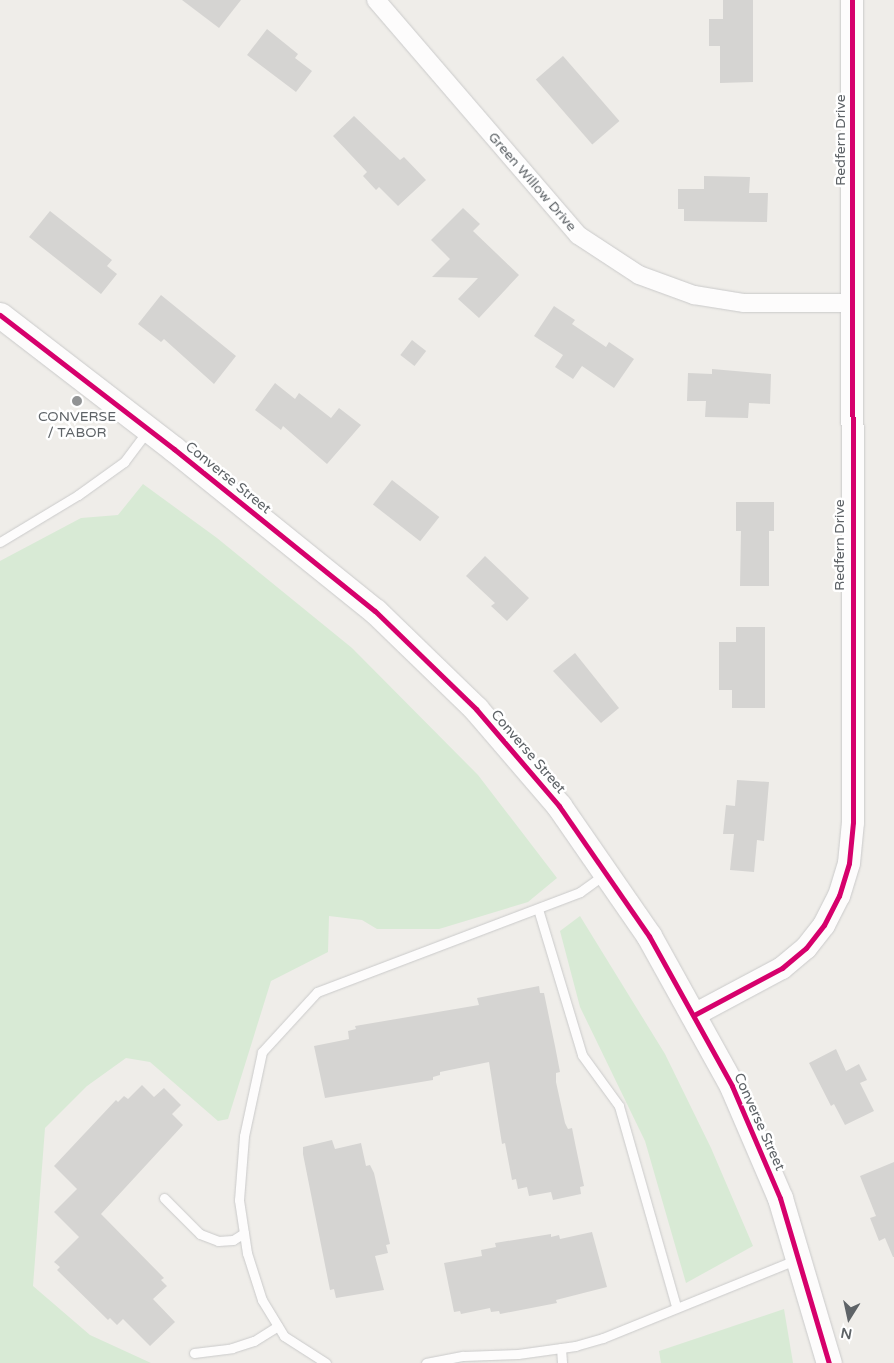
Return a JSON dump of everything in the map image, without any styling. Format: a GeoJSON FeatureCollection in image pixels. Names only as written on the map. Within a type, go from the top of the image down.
{"type":"FeatureCollection","features":[{"type":"Feature","properties":{"kind":"main road","name":"Converse Street"},"geometry":{"type":"LineString","coordinates":[[0,315],[332,575],[411,644],[524,764],[607,872],[650,936],[694,1015],[754,1136],[800,1258],[829,1363]]}},
{"type":"Feature","properties":{"kind":"street","name":"Green Willow Drive"},"geometry":{"type":"LineString","coordinates":[[376,0],[578,236],[639,274],[694,295],[744,303],[851,303]]}},
{"type":"Feature","properties":{"kind":"street","name":"Redfern Drive"},"geometry":{"type":"LineString","coordinates":[[694,1015],[782,968],[806,948],[824,925],[839,896],[849,862],[852,822],[852,0]]}},
{"type":"Feature","properties":{"kind":"lane"},"geometry":{"type":"LineString","coordinates":[[0,542],[78,495],[124,462],[149,430]]}},
{"type":"Feature","properties":{"kind":"lane"},"geometry":{"type":"LineString","coordinates":[[326,1363],[284,1336],[262,1300],[244,1234],[239,1200],[244,1136],[262,1052],[317,992],[412,958],[580,892],[607,872]]}},
{"type":"Feature","properties":{"kind":"lane"},"geometry":{"type":"LineString","coordinates":[[538,908],[582,1055],[619,1106],[676,1306]]}},
{"type":"Feature","properties":{"kind":"lane"},"geometry":{"type":"LineString","coordinates":[[164,1198],[200,1234],[218,1241],[232,1240],[244,1234]]}},
{"type":"Feature","properties":{"kind":"lane"},"geometry":{"type":"LineString","coordinates":[[426,1363],[463,1356],[518,1354],[561,1348],[603,1338],[676,1306],[738,1285],[800,1258]]}},
{"type":"Feature","properties":{"kind":"lane"},"geometry":{"type":"LineString","coordinates":[[194,1353],[232,1348],[254,1341],[278,1326]]}},
{"type":"Feature","properties":{"kind":"lane"},"geometry":{"type":"LineString","coordinates":[[561,1348],[562,1363]]}},
{"type":"Feature","properties":{"kind":"green space"},"geometry":{"type":"Polygon","coordinates":[[[143,484],[217,538],[352,648],[478,775],[557,878],[528,902],[439,929],[377,929],[362,920],[329,916],[328,952],[271,981],[228,1119],[218,1121],[150,1062],[126,1058],[87,1086],[45,1128],[33,1286],[90,1335],[151,1363],[0,1363],[0,561],[81,518],[118,515],[143,484]]]}},
{"type":"Feature","properties":{"kind":"green space"},"geometry":{"type":"Polygon","coordinates":[[[580,916],[665,1054],[711,1148],[753,1246],[686,1283],[645,1141],[580,1007],[560,931],[580,916]]]}},
{"type":"Feature","properties":{"kind":"green space"},"geometry":{"type":"Polygon","coordinates":[[[784,1309],[793,1363],[661,1363],[659,1351],[784,1309]]]}},
{"type":"Feature","properties":{"kind":"building"},"geometry":{"type":"Polygon","coordinates":[[[182,0],[241,0],[219,28],[182,0]]]}},
{"type":"Feature","properties":{"kind":"building"},"geometry":{"type":"Polygon","coordinates":[[[723,0],[753,0],[753,82],[720,83],[720,46],[709,46],[709,19],[723,19],[723,0]]]}},
{"type":"Feature","properties":{"kind":"building"},"geometry":{"type":"Polygon","coordinates":[[[267,29],[298,54],[295,58],[312,71],[296,92],[247,55],[267,29]]]}},
{"type":"Feature","properties":{"kind":"building"},"geometry":{"type":"Polygon","coordinates":[[[563,56],[619,121],[592,145],[536,80],[563,56]]]}},
{"type":"Feature","properties":{"kind":"building"},"geometry":{"type":"Polygon","coordinates":[[[354,116],[400,160],[404,157],[426,180],[398,206],[379,187],[376,190],[363,176],[367,172],[333,136],[354,116]]]}},
{"type":"Feature","properties":{"kind":"building"},"geometry":{"type":"Polygon","coordinates":[[[704,176],[750,177],[749,193],[768,193],[767,222],[684,221],[684,209],[678,209],[678,189],[704,189],[704,176]]]}},
{"type":"Feature","properties":{"kind":"building"},"geometry":{"type":"Polygon","coordinates":[[[463,208],[480,224],[473,231],[519,275],[479,318],[458,299],[478,278],[432,277],[450,259],[431,240],[463,208]]]}},
{"type":"Feature","properties":{"kind":"building"},"geometry":{"type":"Polygon","coordinates":[[[50,211],[112,260],[107,266],[117,274],[101,294],[29,237],[50,211]]]}},
{"type":"Feature","properties":{"kind":"building"},"geometry":{"type":"Polygon","coordinates":[[[161,295],[236,356],[214,384],[164,339],[161,342],[138,324],[161,295]]]}},
{"type":"Feature","properties":{"kind":"building"},"geometry":{"type":"Polygon","coordinates":[[[554,306],[575,320],[572,324],[606,347],[609,342],[634,359],[614,388],[582,366],[573,379],[555,367],[563,355],[534,336],[554,306]]]}},
{"type":"Feature","properties":{"kind":"building"},"geometry":{"type":"Polygon","coordinates":[[[412,340],[426,351],[414,366],[400,355],[412,340]]]}},
{"type":"Feature","properties":{"kind":"building"},"geometry":{"type":"Polygon","coordinates":[[[712,369],[771,374],[770,404],[749,403],[748,418],[705,417],[706,401],[687,401],[688,373],[712,374],[712,369]]]}},
{"type":"Feature","properties":{"kind":"building"},"geometry":{"type":"Polygon","coordinates":[[[275,383],[295,399],[299,393],[331,418],[339,408],[361,425],[327,464],[283,426],[281,430],[255,410],[275,383]]]}},
{"type":"Feature","properties":{"kind":"building"},"geometry":{"type":"Polygon","coordinates":[[[392,480],[439,517],[420,541],[373,504],[392,480]]]}},
{"type":"Feature","properties":{"kind":"building"},"geometry":{"type":"Polygon","coordinates":[[[736,502],[774,502],[774,531],[769,531],[769,586],[740,586],[741,531],[736,531],[736,502]]]}},
{"type":"Feature","properties":{"kind":"building"},"geometry":{"type":"Polygon","coordinates":[[[485,556],[529,598],[507,621],[491,606],[495,603],[466,576],[485,556]]]}},
{"type":"Feature","properties":{"kind":"building"},"geometry":{"type":"Polygon","coordinates":[[[736,627],[765,627],[765,708],[732,708],[732,690],[719,690],[719,642],[736,642],[736,627]]]}},
{"type":"Feature","properties":{"kind":"building"},"geometry":{"type":"Polygon","coordinates":[[[575,653],[619,708],[601,723],[553,671],[575,653]]]}},
{"type":"Feature","properties":{"kind":"building"},"geometry":{"type":"Polygon","coordinates":[[[737,780],[769,782],[764,841],[757,840],[754,872],[730,870],[734,834],[723,834],[726,805],[735,806],[737,780]]]}},
{"type":"Feature","properties":{"kind":"building"},"geometry":{"type":"Polygon","coordinates":[[[539,986],[540,993],[544,993],[560,1072],[556,1073],[556,1082],[565,1123],[568,1129],[572,1128],[584,1186],[580,1187],[581,1194],[553,1200],[551,1192],[529,1196],[527,1187],[518,1189],[516,1179],[512,1180],[505,1143],[502,1144],[489,1062],[440,1072],[440,1075],[433,1077],[433,1080],[325,1098],[314,1046],[349,1039],[348,1031],[356,1029],[355,1026],[479,1005],[477,998],[539,986]]]}},
{"type":"Feature","properties":{"kind":"building"},"geometry":{"type":"Polygon","coordinates":[[[836,1049],[846,1071],[859,1064],[867,1080],[860,1083],[874,1111],[845,1125],[834,1104],[831,1106],[809,1063],[836,1049]]]}},
{"type":"Feature","properties":{"kind":"building"},"geometry":{"type":"Polygon","coordinates":[[[142,1085],[154,1097],[164,1088],[181,1105],[172,1114],[183,1125],[101,1214],[164,1278],[161,1280],[167,1286],[153,1299],[175,1322],[150,1346],[123,1319],[117,1325],[110,1318],[108,1320],[57,1270],[60,1267],[54,1262],[79,1237],[54,1212],[77,1189],[54,1166],[116,1100],[118,1102],[124,1096],[128,1099],[142,1085]]]}},
{"type":"Feature","properties":{"kind":"building"},"geometry":{"type":"Polygon","coordinates":[[[332,1140],[335,1149],[361,1143],[366,1166],[370,1165],[374,1173],[390,1244],[386,1245],[388,1253],[375,1256],[384,1290],[336,1298],[334,1289],[330,1290],[303,1147],[332,1140]]]}},
{"type":"Feature","properties":{"kind":"building"},"geometry":{"type":"Polygon","coordinates":[[[894,1162],[893,1257],[885,1238],[879,1241],[870,1218],[876,1216],[860,1176],[894,1162]]]}},
{"type":"Feature","properties":{"kind":"building"},"geometry":{"type":"Polygon","coordinates":[[[592,1232],[607,1287],[556,1300],[557,1303],[500,1314],[499,1311],[491,1312],[490,1308],[461,1314],[460,1311],[454,1312],[444,1263],[482,1256],[481,1250],[496,1247],[495,1243],[551,1234],[551,1237],[559,1235],[560,1239],[592,1232]]]}},
{"type":"Feature","properties":{"kind":"cycle path"},"geometry":{"type":"LineString","coordinates":[[694,1015],[782,968],[806,948],[824,925],[839,896],[849,863],[853,822],[852,0]]}},
{"type":"Feature","properties":{"kind":"cycle path"},"geometry":{"type":"LineString","coordinates":[[0,315],[174,449],[375,611],[476,709],[559,806],[649,936],[732,1086],[780,1198],[829,1363]]}},
{"type":"Feature","properties":{"kind":"place","name":"CONVERSE / TABOR"},"geometry":{"type":"Point","coordinates":[77,401]}}]}
